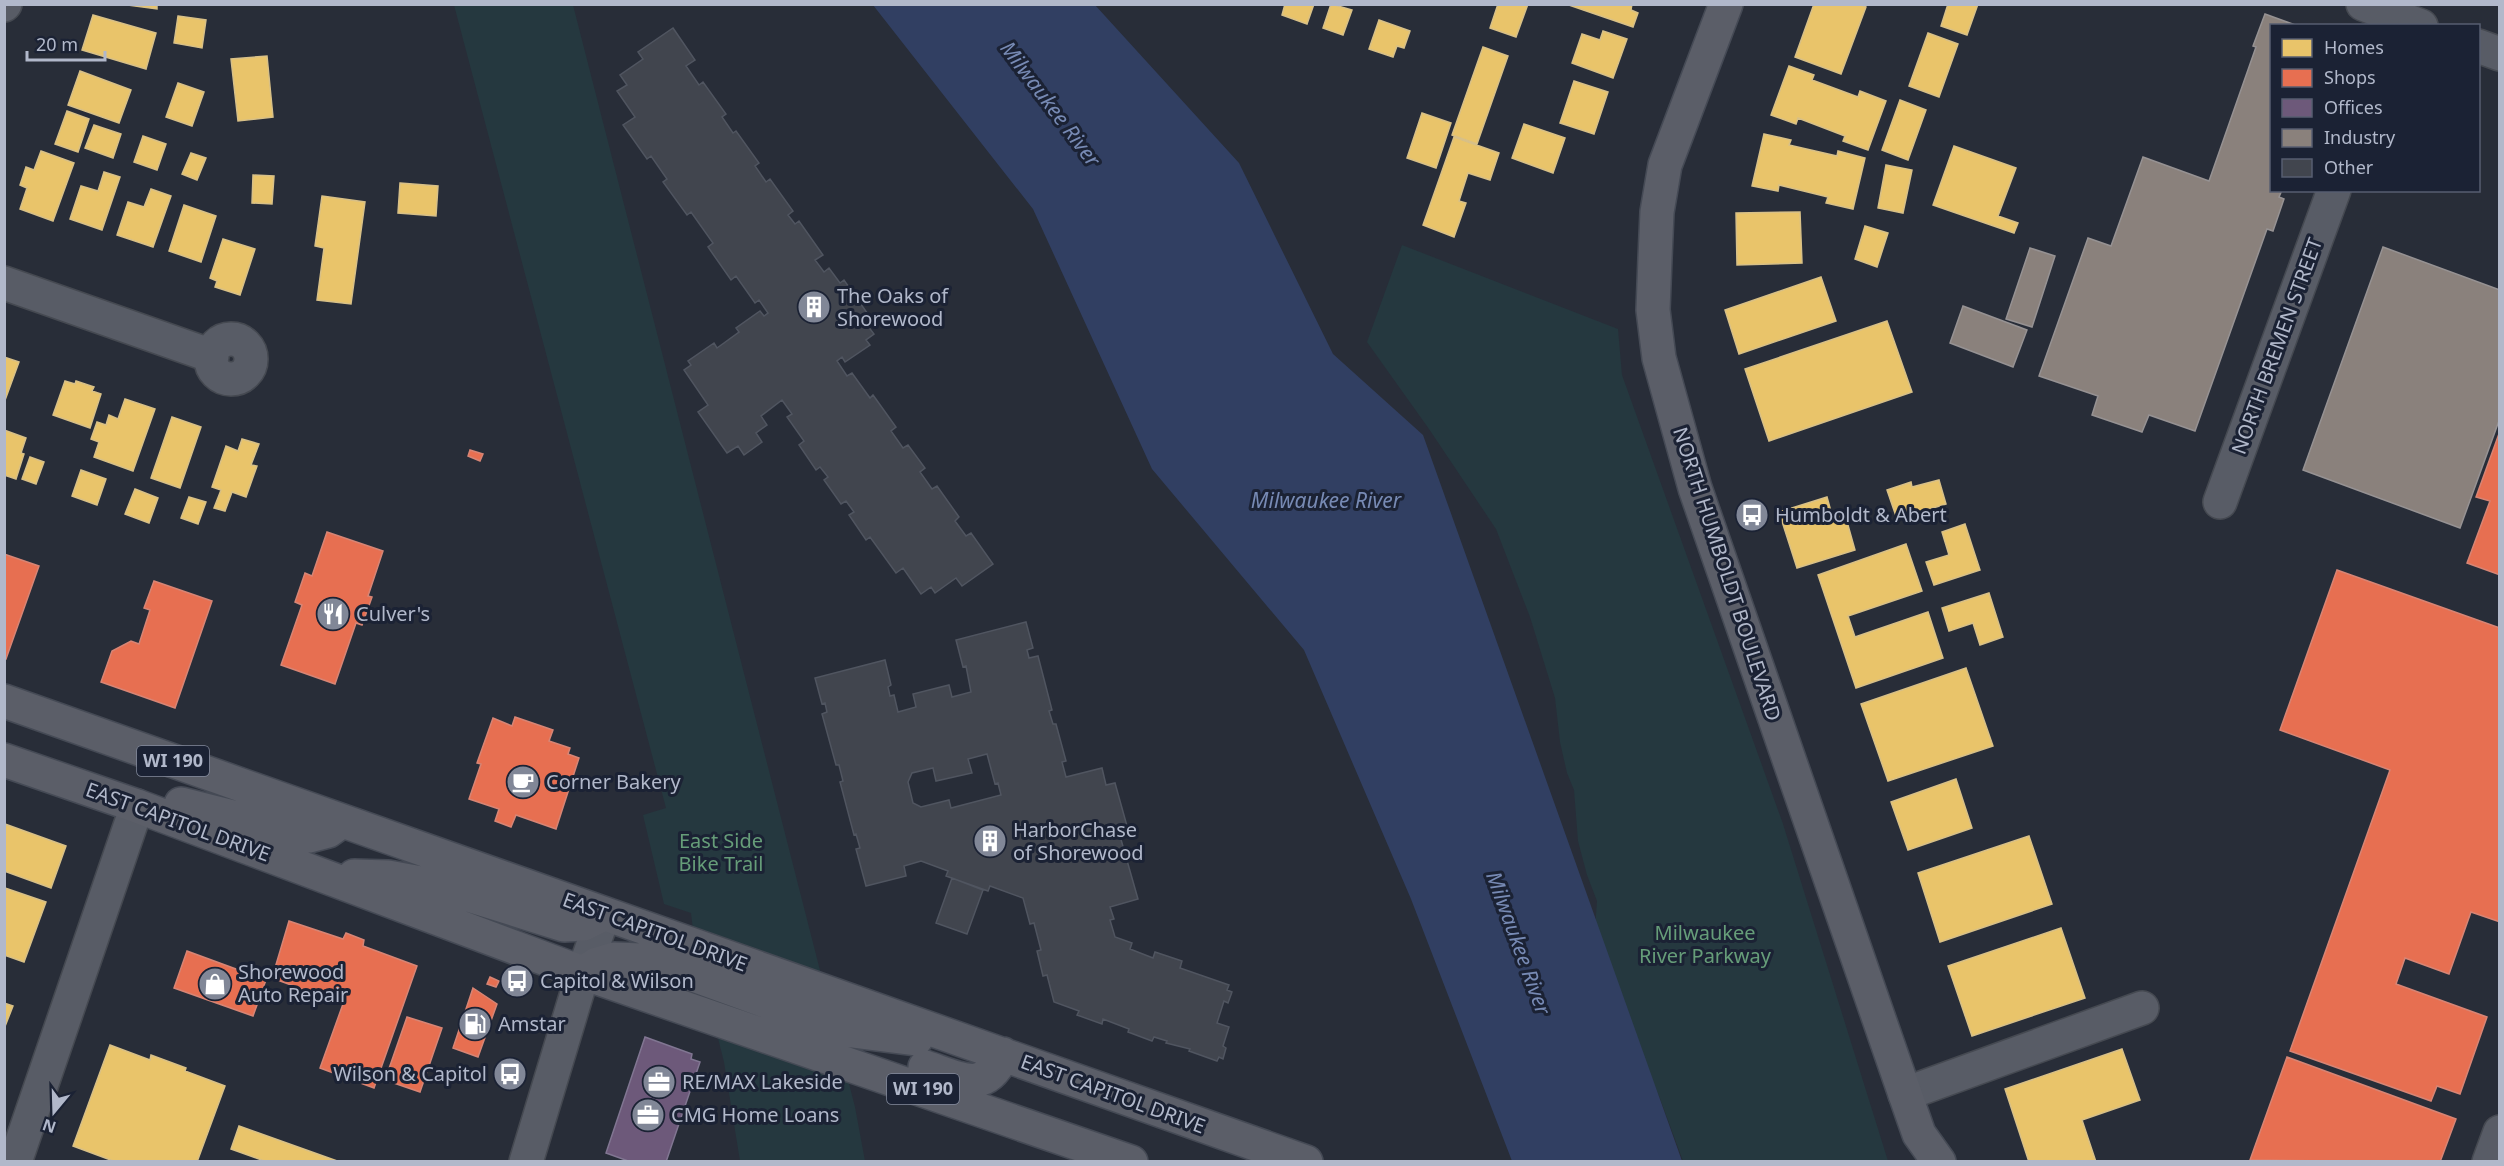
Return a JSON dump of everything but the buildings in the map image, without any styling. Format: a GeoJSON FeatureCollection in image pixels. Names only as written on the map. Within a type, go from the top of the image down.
{"type":"FeatureCollection","features":[{"type":"Feature","properties":{"kind":"main road","name":"NORTH HUMBOLDT BOULEVARD"},"geometry":{"type":"LineString","coordinates":[[1726,4],[1665,165],[1657,212],[1653,310],[1659,358],[1695,488],[1905,1094],[1919,1148],[1939,1161]]}},
{"type":"Feature","properties":{"kind":"main road","name":"EAST CAPITOL DRIVE"},"geometry":{"type":"LineString","coordinates":[[4,701],[992,1050],[1262,1154],[1306,1161]]}},
{"type":"Feature","properties":{"kind":"main road","name":"EAST CAPITOL DRIVE"},"geometry":{"type":"LineString","coordinates":[[4,760],[137,806],[583,973],[1131,1161]]}},
{"type":"Feature","properties":{"kind":"main road"},"geometry":{"type":"LineString","coordinates":[[137,806],[159,802],[187,805],[309,836],[328,831],[342,821]]}},
{"type":"Feature","properties":{"kind":"main road"},"geometry":{"type":"LineString","coordinates":[[321,874],[388,877],[442,887],[564,926],[584,924],[604,914]]}},
{"type":"Feature","properties":{"kind":"main road"},"geometry":{"type":"LineString","coordinates":[[583,973],[597,964],[614,959],[642,960],[676,969],[852,1031],[992,1050],[997,1071],[984,1080],[966,1080],[908,1061],[853,1065]]}},
{"type":"Feature","properties":{"kind":"street"},"geometry":{"type":"LineString","coordinates":[[2363,4],[2405,23]]}},
{"type":"Feature","properties":{"kind":"street"},"geometry":{"type":"LineString","coordinates":[[2480,47],[2499,54]]}},
{"type":"Feature","properties":{"kind":"street","name":"NORTH BREMEN STREET"},"geometry":{"type":"LineString","coordinates":[[2220,502],[2333,192]]}},
{"type":"Feature","properties":{"kind":"street"},"geometry":{"type":"LineString","coordinates":[[4,283],[212,356]]}},
{"type":"Feature","properties":{"kind":"street"},"geometry":{"type":"LineString","coordinates":[[15,1161],[137,806]]}},
{"type":"Feature","properties":{"kind":"street"},"geometry":{"type":"LineString","coordinates":[[526,1161],[583,973],[604,914]]}},
{"type":"Feature","properties":{"kind":"street"},"geometry":{"type":"LineString","coordinates":[[1905,1094],[2142,1008]]}},
{"type":"Feature","properties":{"kind":"street"},"geometry":{"type":"LineString","coordinates":[[2489,1161],[2499,1132]]}},
{"type":"Feature","properties":{"kind":"green space","name":"East Side Bike Trail"},"geometry":{"type":"Polygon","coordinates":[[[454,5],[573,5],[855,1107],[865,1161],[740,1161],[724,1062],[695,947],[691,913],[664,904],[643,815],[666,808],[454,5]]]}},
{"type":"Feature","properties":{"kind":"green space","name":"Milwaukee River Parkway"},"geometry":{"type":"Polygon","coordinates":[[[1402,245],[1618,329],[1622,375],[1783,824],[1888,1161],[1683,1161],[1659,1096],[1593,958],[1597,901],[1578,841],[1574,790],[1567,773],[1560,742],[1555,698],[1530,617],[1496,529],[1367,342],[1402,245]]]}},
{"type":"Feature","properties":{"kind":"water","name":"Milwaukee River"},"geometry":{"type":"Polygon","coordinates":[[[873,5],[1095,5],[1239,163],[1333,354],[1423,435],[1682,1161],[1512,1161],[1411,899],[1304,650],[1152,469],[1033,209],[873,5]]]}},
{"type":"Feature","properties":{"kind":"place","name":"The Oaks of Shorewood"},"geometry":{"type":"Point","coordinates":[814,307]}},
{"type":"Feature","properties":{"kind":"place","name":"Humboldt & Abert"},"geometry":{"type":"Point","coordinates":[1752,515]}},
{"type":"Feature","properties":{"kind":"place","name":"Culver's"},"geometry":{"type":"Point","coordinates":[333,614]}},
{"type":"Feature","properties":{"kind":"place","name":"Corner Bakery"},"geometry":{"type":"Point","coordinates":[523,782]}},
{"type":"Feature","properties":{"kind":"place","name":"HarborChase of Shorewood"},"geometry":{"type":"Point","coordinates":[990,841]}},
{"type":"Feature","properties":{"kind":"place","name":"Capitol & Wilson"},"geometry":{"type":"Point","coordinates":[517,981]}},
{"type":"Feature","properties":{"kind":"place","name":"Shorewood Auto Repair"},"geometry":{"type":"Point","coordinates":[215,984]}},
{"type":"Feature","properties":{"kind":"place","name":"Amstar"},"geometry":{"type":"Point","coordinates":[475,1024]}},
{"type":"Feature","properties":{"kind":"place","name":"Wilson & Capitol"},"geometry":{"type":"Point","coordinates":[510,1074]}},
{"type":"Feature","properties":{"kind":"place","name":"RE/MAX Lakeside"},"geometry":{"type":"Point","coordinates":[659,1082]}},
{"type":"Feature","properties":{"kind":"place","name":"CMG Home Loans"},"geometry":{"type":"Point","coordinates":[648,1115]}}]}
